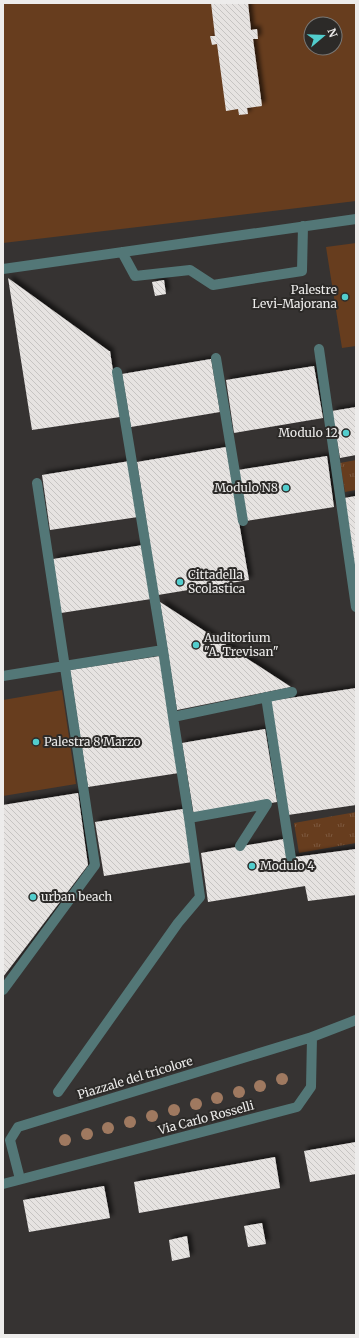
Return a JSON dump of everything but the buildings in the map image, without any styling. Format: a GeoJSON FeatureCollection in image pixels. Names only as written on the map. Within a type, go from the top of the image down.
{"type":"FeatureCollection","features":[{"type":"Feature","properties":{"kind":"street"},"geometry":{"type":"LineString","coordinates":[[3,269],[356,219]]}},
{"type":"Feature","properties":{"kind":"street"},"geometry":{"type":"LineString","coordinates":[[122,252],[135,276],[190,270],[213,285],[302,271],[303,226]]}},
{"type":"Feature","properties":{"kind":"street"},"geometry":{"type":"LineString","coordinates":[[318,349],[356,607]]}},
{"type":"Feature","properties":{"kind":"street"},"geometry":{"type":"LineString","coordinates":[[216,358],[243,521]]}},
{"type":"Feature","properties":{"kind":"street"},"geometry":{"type":"LineString","coordinates":[[58,1092],[178,923],[200,898],[189,818],[117,372]]}},
{"type":"Feature","properties":{"kind":"street"},"geometry":{"type":"LineString","coordinates":[[3,990],[95,865],[37,483]]}},
{"type":"Feature","properties":{"kind":"street"},"geometry":{"type":"LineString","coordinates":[[3,676],[162,650]]}},
{"type":"Feature","properties":{"kind":"street"},"geometry":{"type":"LineString","coordinates":[[173,717],[292,692]]}},
{"type":"Feature","properties":{"kind":"street"},"geometry":{"type":"LineString","coordinates":[[266,697],[291,858]]}},
{"type":"Feature","properties":{"kind":"street"},"geometry":{"type":"LineString","coordinates":[[189,818],[267,804],[240,846]]}},
{"type":"Feature","properties":{"kind":"street"},"geometry":{"type":"LineString","coordinates":[[312,1037],[356,1020]]}},
{"type":"Feature","properties":{"kind":"street","name":"Piazzale del tricolore"},"geometry":{"type":"LineString","coordinates":[[20,1179],[10,1140],[18,1127],[312,1037]]}},
{"type":"Feature","properties":{"kind":"street","name":"Via Carlo Rosselli"},"geometry":{"type":"LineString","coordinates":[[3,1184],[298,1107],[311,1087],[312,1037]]}},
{"type":"Feature","properties":{"kind":"green space"},"geometry":{"type":"Polygon","coordinates":[[[3,3],[356,3],[356,201],[3,243],[3,3]]]}},
{"type":"Feature","properties":{"kind":"green space","name":"Palestre Levi-Majorana"},"geometry":{"type":"Polygon","coordinates":[[[356,243],[356,346],[342,348],[326,247],[356,243]]]}},
{"type":"Feature","properties":{"kind":"green space"},"geometry":{"type":"Polygon","coordinates":[[[356,460],[356,490],[345,492],[340,463],[356,460]]]}},
{"type":"Feature","properties":{"kind":"green space","name":"Palestra 8 Marzo"},"geometry":{"type":"Polygon","coordinates":[[[62,690],[76,784],[3,796],[3,700],[62,690]]]}},
{"type":"Feature","properties":{"kind":"green space"},"geometry":{"type":"Polygon","coordinates":[[[356,812],[356,843],[299,853],[294,823],[356,812]]]}},
{"type":"Feature","properties":{"kind":"place","name":"Palestre Levi-Majorana"},"geometry":{"type":"Point","coordinates":[345,297]}},
{"type":"Feature","properties":{"kind":"place","name":"Modulo 12"},"geometry":{"type":"Point","coordinates":[346,433]}},
{"type":"Feature","properties":{"kind":"place","name":"Modulo N8"},"geometry":{"type":"Point","coordinates":[286,488]}},
{"type":"Feature","properties":{"kind":"place","name":"Cittadella Scolastica"},"geometry":{"type":"Point","coordinates":[180,582]}},
{"type":"Feature","properties":{"kind":"place","name":"Auditorium \"A. Trevisan\""},"geometry":{"type":"Point","coordinates":[196,645]}},
{"type":"Feature","properties":{"kind":"place","name":"Palestra 8 Marzo"},"geometry":{"type":"Point","coordinates":[36,742]}},
{"type":"Feature","properties":{"kind":"place","name":"Modulo 4"},"geometry":{"type":"Point","coordinates":[252,866]}},
{"type":"Feature","properties":{"kind":"place","name":"urban beach"},"geometry":{"type":"Point","coordinates":[33,897]}}]}
